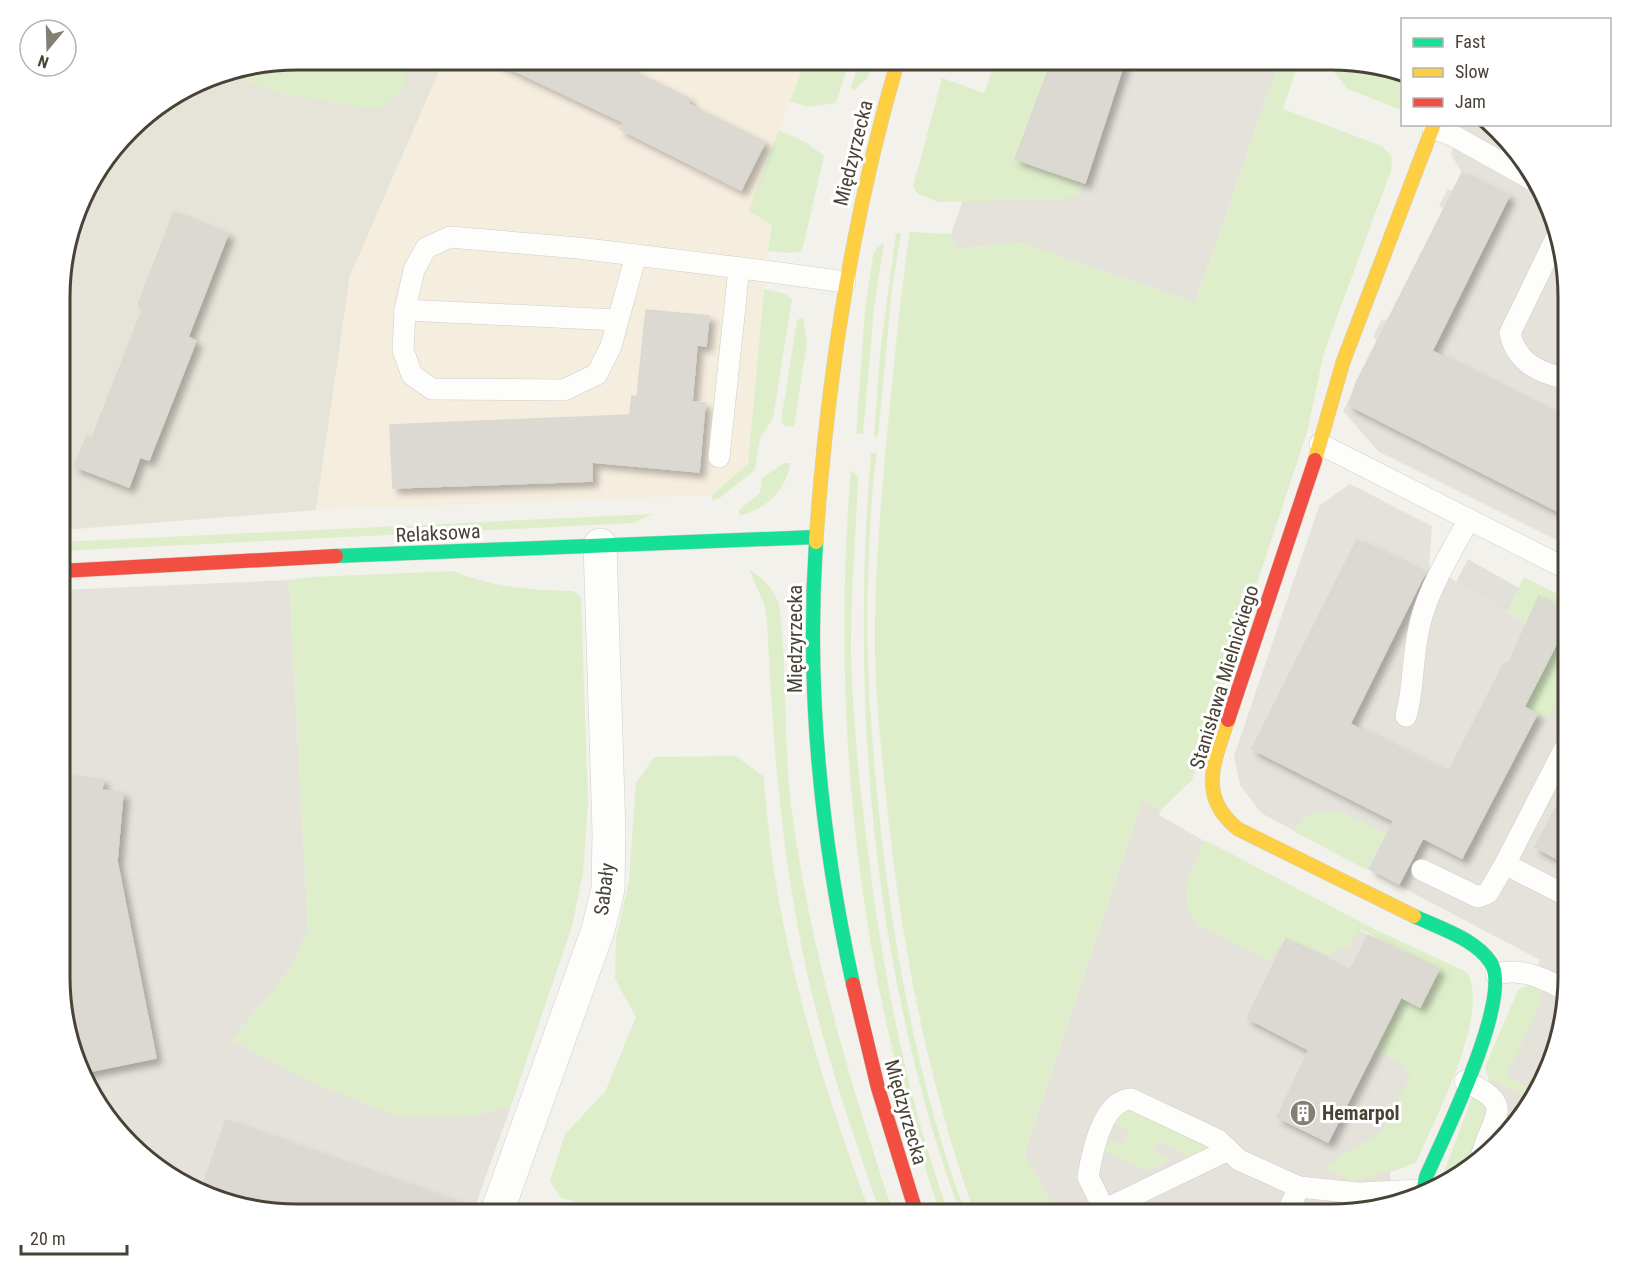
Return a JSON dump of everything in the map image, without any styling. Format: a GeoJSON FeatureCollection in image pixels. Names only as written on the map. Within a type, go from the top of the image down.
{"type":"FeatureCollection","features":[{"type":"Feature","properties":{"kind":"street","name":"Międzyrzecka"},"geometry":{"type":"LineString","coordinates":[[895,70],[873,143],[845,282],[822,458],[816,537],[814,694],[831,873],[850,974],[871,1063],[914,1204]]}},
{"type":"Feature","properties":{"kind":"street","name":"Stanisława Mielnickiego"},"geometry":{"type":"LineString","coordinates":[[1434,126],[1345,352],[1330,396],[1320,444],[1216,755],[1212,773],[1213,802],[1219,813],[1238,829],[1479,948],[1489,959],[1496,974]]}},
{"type":"Feature","properties":{"kind":"street","name":"Relaksowa"},"geometry":{"type":"LineString","coordinates":[[70,571],[816,537]]}},
{"type":"Feature","properties":{"kind":"street","name":"Sabały"},"geometry":{"type":"LineString","coordinates":[[499,1204],[598,930],[608,890],[609,833],[600,545]]}},
{"type":"Feature","properties":{"kind":"street"},"geometry":{"type":"LineString","coordinates":[[1426,1184],[1493,1005],[1496,974]]}},
{"type":"Feature","properties":{"kind":"lane"},"geometry":{"type":"LineString","coordinates":[[1434,126],[1522,174]]}},
{"type":"Feature","properties":{"kind":"lane"},"geometry":{"type":"LineString","coordinates":[[636,255],[611,346],[597,374],[564,390],[432,389],[412,375],[403,350],[405,310],[414,270],[426,248],[450,237],[636,255],[845,282]]}},
{"type":"Feature","properties":{"kind":"lane"},"geometry":{"type":"LineString","coordinates":[[1552,246],[1510,333],[1513,347],[1528,365],[1548,375],[1558,377]]}},
{"type":"Feature","properties":{"kind":"lane"},"geometry":{"type":"LineString","coordinates":[[719,457],[739,268]]}},
{"type":"Feature","properties":{"kind":"lane"},"geometry":{"type":"LineString","coordinates":[[405,310],[617,320]]}},
{"type":"Feature","properties":{"kind":"lane"},"geometry":{"type":"LineString","coordinates":[[1320,444],[1558,564]]}},
{"type":"Feature","properties":{"kind":"lane"},"geometry":{"type":"LineString","coordinates":[[1406,716],[1412,694],[1418,633],[1423,614],[1469,519]]}},
{"type":"Feature","properties":{"kind":"lane"},"geometry":{"type":"LineString","coordinates":[[1422,870],[1478,897],[1488,893],[1558,761]]}},
{"type":"Feature","properties":{"kind":"lane"},"geometry":{"type":"LineString","coordinates":[[1505,864],[1558,891]]}},
{"type":"Feature","properties":{"kind":"lane"},"geometry":{"type":"LineString","coordinates":[[1496,974],[1508,971],[1534,974],[1558,986]]}},
{"type":"Feature","properties":{"kind":"lane"},"geometry":{"type":"LineString","coordinates":[[1465,1081],[1484,1090],[1496,1101],[1504,1125]]}},
{"type":"Feature","properties":{"kind":"lane"},"geometry":{"type":"LineString","coordinates":[[1101,1204],[1088,1177],[1104,1122],[1111,1108],[1121,1099],[1131,1098],[1218,1140],[1239,1160],[1299,1187],[1358,1193],[1402,1193]]}},
{"type":"Feature","properties":{"kind":"lane"},"geometry":{"type":"LineString","coordinates":[[1121,1204],[1228,1150]]}},
{"type":"Feature","properties":{"kind":"lane"},"geometry":{"type":"LineString","coordinates":[[1291,1204],[1299,1187]]}},
{"type":"Feature","properties":{"kind":"shaded area"},"geometry":{"type":"Polygon","coordinates":[[[440,70],[350,276],[316,510],[70,529],[70,297],[72,268],[78,239],[94,197],[117,159],[159,117],[197,94],[239,78],[268,72],[440,70]]]}},
{"type":"Feature","properties":{"kind":"shaded area"},"geometry":{"type":"Polygon","coordinates":[[[440,70],[802,70],[748,211],[772,225],[765,271],[748,464],[712,495],[316,510],[350,276],[440,70]]]}},
{"type":"Feature","properties":{"kind":"shaded area"},"geometry":{"type":"Polygon","coordinates":[[[1008,70],[1277,70],[1195,303],[1020,242],[958,249],[951,234],[1008,70]]]}},
{"type":"Feature","properties":{"kind":"shaded area"},"geometry":{"type":"Polygon","coordinates":[[[1460,126],[1480,126],[1512,159],[1520,171],[1535,197],[1551,239],[1558,282],[1558,541],[1379,452],[1343,411],[1377,340],[1373,337],[1382,319],[1387,321],[1444,209],[1439,206],[1448,189],[1453,191],[1462,173],[1451,154],[1460,126]]]}},
{"type":"Feature","properties":{"kind":"shaded area"},"geometry":{"type":"Polygon","coordinates":[[[1350,484],[1432,526],[1429,565],[1526,624],[1539,596],[1558,623],[1557,1007],[1546,1051],[1535,1078],[1520,1104],[1492,1138],[1470,1158],[1450,1171],[1540,960],[1261,813],[1240,785],[1234,756],[1319,506],[1350,484]]]}},
{"type":"Feature","properties":{"kind":"shaded area"},"geometry":{"type":"Polygon","coordinates":[[[1468,559],[1519,588],[1507,612],[1456,582],[1468,559]]]}},
{"type":"Feature","properties":{"kind":"shaded area"},"geometry":{"type":"Polygon","coordinates":[[[289,580],[308,929],[290,969],[232,1040],[464,1118],[511,1106],[476,1204],[282,1204],[239,1197],[197,1181],[159,1158],[137,1138],[109,1104],[94,1078],[83,1051],[72,1007],[70,978],[70,590],[289,580]]]}},
{"type":"Feature","properties":{"kind":"shaded area"},"geometry":{"type":"Polygon","coordinates":[[[1142,801],[1161,810],[1159,815],[1368,935],[1439,969],[1409,1166],[1390,1172],[1390,1197],[1347,1204],[1053,1204],[1024,1154],[1142,801]]]}},
{"type":"Feature","properties":{"kind":"green space"},"geometry":{"type":"Polygon","coordinates":[[[297,70],[404,70],[405,86],[380,110],[282,94],[239,78],[268,72],[297,70]]]}},
{"type":"Feature","properties":{"kind":"green space"},"geometry":{"type":"Polygon","coordinates":[[[802,70],[847,70],[836,103],[808,107],[790,101],[802,70]]]}},
{"type":"Feature","properties":{"kind":"green space"},"geometry":{"type":"Polygon","coordinates":[[[857,70],[871,70],[867,78],[853,91],[851,87],[857,70]]]}},
{"type":"Feature","properties":{"kind":"green space"},"geometry":{"type":"Polygon","coordinates":[[[992,70],[1048,70],[1015,158],[1085,183],[1079,194],[1062,199],[938,202],[918,194],[913,187],[942,78],[984,93],[992,70]]]}},
{"type":"Feature","properties":{"kind":"green space"},"geometry":{"type":"Polygon","coordinates":[[[1277,70],[1296,70],[1283,109],[1382,146],[1391,156],[1392,168],[1324,352],[1307,432],[1192,780],[1161,810],[1142,801],[1024,1154],[1053,1204],[971,1204],[932,1071],[911,974],[895,875],[877,694],[876,574],[896,339],[910,232],[951,234],[958,249],[1020,242],[1195,303],[1277,70]]]}},
{"type":"Feature","properties":{"kind":"green space"},"geometry":{"type":"Polygon","coordinates":[[[1333,70],[1361,72],[1401,82],[1401,110],[1347,89],[1333,70]]]}},
{"type":"Feature","properties":{"kind":"green space"},"geometry":{"type":"Polygon","coordinates":[[[779,130],[805,142],[824,156],[802,251],[787,253],[768,251],[772,225],[748,211],[779,130]]]}},
{"type":"Feature","properties":{"kind":"green space"},"geometry":{"type":"Polygon","coordinates":[[[896,233],[901,233],[892,289],[878,437],[874,436],[880,353],[896,233]]]}},
{"type":"Feature","properties":{"kind":"green space"},"geometry":{"type":"Polygon","coordinates":[[[884,243],[874,308],[863,434],[856,434],[865,310],[873,256],[876,249],[884,243]]]}},
{"type":"Feature","properties":{"kind":"green space"},"geometry":{"type":"Polygon","coordinates":[[[764,289],[785,294],[792,299],[773,418],[760,438],[755,470],[720,498],[712,500],[712,495],[748,464],[764,289]]]}},
{"type":"Feature","properties":{"kind":"green space"},"geometry":{"type":"Polygon","coordinates":[[[803,317],[807,342],[794,427],[784,426],[781,421],[797,320],[803,317]]]}},
{"type":"Feature","properties":{"kind":"green space"},"geometry":{"type":"Polygon","coordinates":[[[871,453],[877,453],[871,516],[867,615],[873,753],[884,857],[905,993],[925,1083],[962,1204],[957,1204],[931,1124],[907,1031],[888,936],[875,839],[867,741],[864,644],[865,548],[871,453]]]}},
{"type":"Feature","properties":{"kind":"green space"},"geometry":{"type":"Polygon","coordinates":[[[784,463],[790,463],[788,473],[779,490],[766,503],[740,516],[739,510],[760,493],[762,478],[784,463]]]}},
{"type":"Feature","properties":{"kind":"green space"},"geometry":{"type":"Polygon","coordinates":[[[851,470],[858,477],[851,627],[853,698],[873,891],[888,985],[908,1078],[945,1204],[937,1204],[912,1126],[889,1035],[871,942],[857,847],[848,752],[845,563],[851,470]]]}},
{"type":"Feature","properties":{"kind":"green space"},"geometry":{"type":"Polygon","coordinates":[[[652,514],[634,523],[70,551],[70,542],[652,514]]]}},
{"type":"Feature","properties":{"kind":"green space"},"geometry":{"type":"Polygon","coordinates":[[[749,569],[767,584],[779,604],[784,654],[791,804],[808,909],[846,1063],[890,1204],[877,1204],[837,1084],[809,983],[794,908],[783,826],[774,744],[767,620],[764,604],[749,569]]]}},
{"type":"Feature","properties":{"kind":"green space"},"geometry":{"type":"Polygon","coordinates":[[[453,571],[513,587],[573,591],[581,597],[588,802],[583,873],[572,926],[511,1106],[464,1118],[400,1117],[308,1081],[232,1040],[290,969],[308,929],[289,580],[453,571]]]}},
{"type":"Feature","properties":{"kind":"green space"},"geometry":{"type":"Polygon","coordinates":[[[1524,577],[1558,594],[1558,606],[1539,596],[1526,624],[1507,612],[1524,577]]]}},
{"type":"Feature","properties":{"kind":"green space"},"geometry":{"type":"Polygon","coordinates":[[[1558,641],[1558,700],[1548,719],[1524,707],[1558,641]]]}},
{"type":"Feature","properties":{"kind":"green space"},"geometry":{"type":"Polygon","coordinates":[[[736,756],[764,777],[777,889],[801,1000],[833,1108],[867,1204],[581,1204],[560,1197],[550,1181],[565,1134],[605,1092],[636,1017],[615,979],[616,938],[629,880],[636,783],[654,757],[736,756]]]}},
{"type":"Feature","properties":{"kind":"green space"},"geometry":{"type":"Polygon","coordinates":[[[1330,811],[1344,813],[1386,833],[1367,870],[1293,831],[1309,816],[1330,811]]]}},
{"type":"Feature","properties":{"kind":"green space"},"geometry":{"type":"Polygon","coordinates":[[[1205,840],[1372,928],[1467,972],[1472,991],[1472,1014],[1466,1040],[1446,1095],[1416,1163],[1354,1182],[1324,1167],[1381,1132],[1411,1075],[1405,1071],[1403,1063],[1375,1050],[1401,997],[1421,1007],[1439,969],[1360,929],[1349,946],[1327,955],[1286,939],[1269,961],[1199,925],[1187,911],[1186,885],[1205,840]]]}},
{"type":"Feature","properties":{"kind":"green space"},"geometry":{"type":"Polygon","coordinates":[[[1529,985],[1542,991],[1540,1005],[1507,1074],[1509,1078],[1530,1088],[1526,1095],[1488,1078],[1485,1067],[1518,990],[1529,985]]]}},
{"type":"Feature","properties":{"kind":"green space"},"geometry":{"type":"Polygon","coordinates":[[[1473,1095],[1484,1104],[1484,1122],[1466,1161],[1443,1175],[1473,1095]]]}},
{"type":"Feature","properties":{"kind":"green space"},"geometry":{"type":"Polygon","coordinates":[[[1130,1106],[1219,1149],[1185,1161],[1187,1155],[1158,1141],[1153,1151],[1170,1160],[1147,1171],[1101,1150],[1106,1138],[1122,1145],[1129,1131],[1112,1122],[1130,1106]]]}},
{"type":"Feature","properties":{"kind":"building"},"geometry":{"type":"Polygon","coordinates":[[[513,70],[631,70],[690,99],[688,104],[765,142],[741,190],[620,129],[623,122],[513,70]]]}},
{"type":"Feature","properties":{"kind":"building"},"geometry":{"type":"Polygon","coordinates":[[[1048,70],[1122,70],[1085,183],[1015,159],[1048,70]]]}},
{"type":"Feature","properties":{"kind":"building"},"geometry":{"type":"Polygon","coordinates":[[[1462,173],[1509,196],[1432,351],[1558,414],[1558,511],[1349,405],[1356,383],[1462,173]]]}},
{"type":"Feature","properties":{"kind":"building"},"geometry":{"type":"Polygon","coordinates":[[[174,212],[228,234],[188,337],[196,341],[149,460],[140,457],[129,487],[74,466],[87,436],[92,438],[143,308],[138,305],[174,212]]]}},
{"type":"Feature","properties":{"kind":"building"},"geometry":{"type":"Polygon","coordinates":[[[646,310],[709,316],[706,346],[697,345],[692,402],[705,403],[699,472],[592,462],[592,481],[393,488],[390,425],[630,415],[632,396],[637,397],[646,310]]]}},
{"type":"Feature","properties":{"kind":"building"},"geometry":{"type":"Polygon","coordinates":[[[1357,540],[1425,573],[1350,724],[1448,773],[1504,663],[1508,664],[1539,596],[1558,606],[1558,641],[1524,707],[1537,714],[1462,858],[1423,838],[1399,884],[1370,869],[1394,821],[1252,749],[1357,540]]]}},
{"type":"Feature","properties":{"kind":"building"},"geometry":{"type":"Polygon","coordinates":[[[70,775],[103,780],[102,790],[123,793],[117,861],[156,1058],[91,1071],[78,1036],[72,1007],[70,978],[70,775]]]}},
{"type":"Feature","properties":{"kind":"building"},"geometry":{"type":"Polygon","coordinates":[[[1558,804],[1558,859],[1535,847],[1558,804]]]}},
{"type":"Feature","properties":{"kind":"building"},"geometry":{"type":"Polygon","coordinates":[[[1368,935],[1439,969],[1420,1007],[1401,997],[1328,1142],[1277,1117],[1309,1050],[1247,1018],[1286,939],[1349,972],[1368,935]]]}},
{"type":"Feature","properties":{"kind":"building"},"geometry":{"type":"Polygon","coordinates":[[[226,1120],[464,1204],[268,1203],[239,1197],[203,1184],[226,1120]]]}},
{"type":"Feature","properties":{"kind":"traffic: fast"},"geometry":{"type":"LineString","coordinates":[[336,556],[816,537]]}},
{"type":"Feature","properties":{"kind":"traffic: fast"},"geometry":{"type":"LineString","coordinates":[[816,542],[813,653],[819,764],[832,875],[853,984]]}},
{"type":"Feature","properties":{"kind":"traffic: fast"},"geometry":{"type":"LineString","coordinates":[[1414,916],[1476,947],[1491,963],[1495,981],[1493,1006],[1485,1036],[1425,1184]]}},
{"type":"Feature","properties":{"kind":"traffic: slow"},"geometry":{"type":"LineString","coordinates":[[816,542],[827,420],[844,298],[867,178],[895,70]]}},
{"type":"Feature","properties":{"kind":"traffic: slow"},"geometry":{"type":"LineString","coordinates":[[1315,460],[1343,362],[1433,126]]}},
{"type":"Feature","properties":{"kind":"traffic: slow"},"geometry":{"type":"LineString","coordinates":[[1228,720],[1212,778],[1217,804],[1225,817],[1238,829],[1414,916]]}},
{"type":"Feature","properties":{"kind":"traffic: jam"},"geometry":{"type":"LineString","coordinates":[[1228,720],[1315,460]]}},
{"type":"Feature","properties":{"kind":"traffic: jam"},"geometry":{"type":"LineString","coordinates":[[70,571],[336,556]]}},
{"type":"Feature","properties":{"kind":"traffic: jam"},"geometry":{"type":"LineString","coordinates":[[853,984],[878,1088],[914,1204]]}},
{"type":"Feature","properties":{"kind":"place","name":"Hemarpol"},"geometry":{"type":"Point","coordinates":[1303,1113]}}]}
